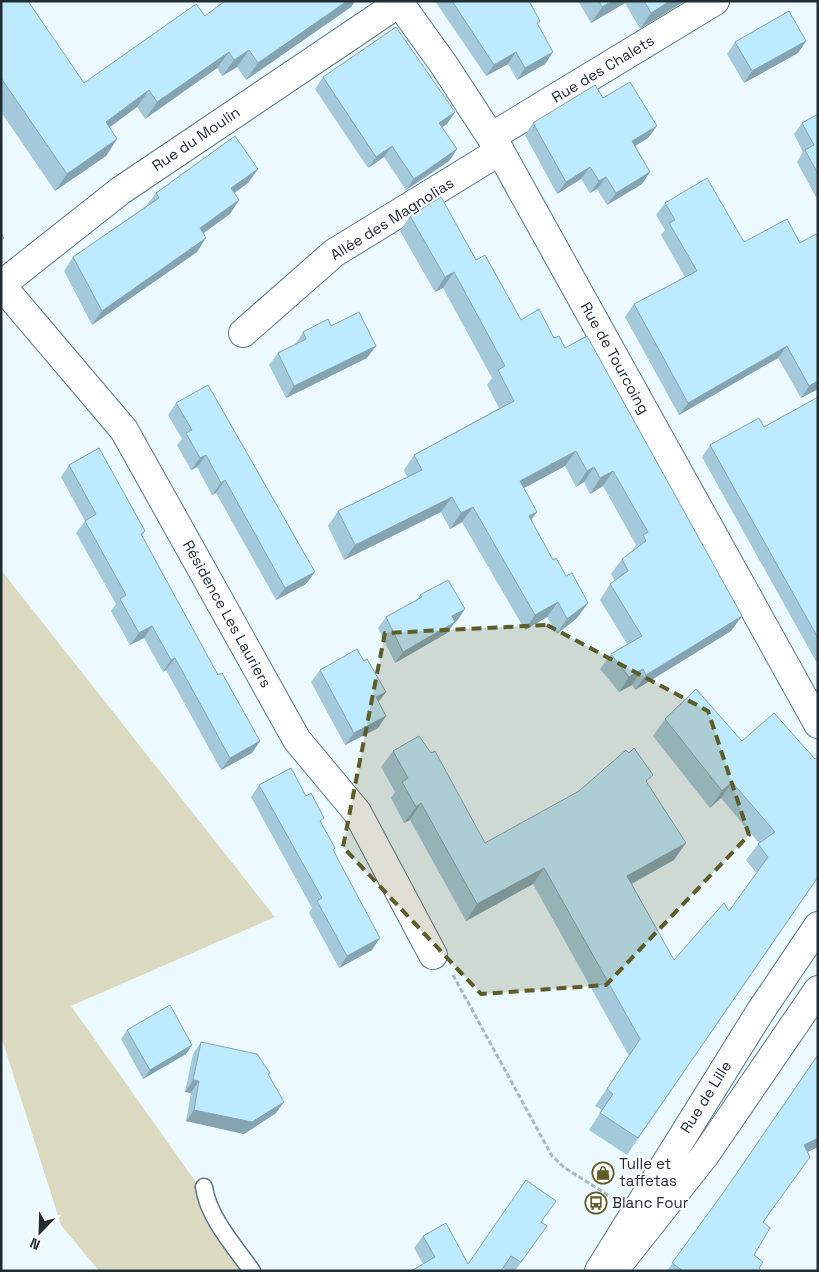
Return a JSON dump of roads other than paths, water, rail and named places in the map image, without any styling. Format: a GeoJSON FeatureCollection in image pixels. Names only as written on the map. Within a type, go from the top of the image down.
{"type":"FeatureCollection","features":[{"type":"Feature","properties":{"kind":"street","name":"Rue des Chalets"},"geometry":{"type":"LineString","coordinates":[[496,144],[715,1]]}},
{"type":"Feature","properties":{"kind":"street","name":"Rue de Tourcoing"},"geometry":{"type":"LineString","coordinates":[[398,2],[444,65],[496,144],[818,724]]}},
{"type":"Feature","properties":{"kind":"street","name":"Rue du Moulin"},"geometry":{"type":"LineString","coordinates":[[1,285],[120,191],[398,2]]}},
{"type":"Feature","properties":{"kind":"street","name":"Allée des Magnolias"},"geometry":{"type":"LineString","coordinates":[[243,333],[334,252],[496,144]]}},
{"type":"Feature","properties":{"kind":"street","name":"Résidence Les Lauriers"},"geometry":{"type":"LineString","coordinates":[[1,285],[124,430],[297,740],[357,812],[433,955]]}},
{"type":"Feature","properties":{"kind":"street","name":"Rue de Lille"},"geometry":{"type":"LineString","coordinates":[[599,1271],[760,1012],[818,926]]}},
{"type":"Feature","properties":{"kind":"street","name":"Rue de Lille"},"geometry":{"type":"LineString","coordinates":[[613,1271],[710,1148],[818,990]]}},
{"type":"Feature","properties":{"kind":"lane"},"geometry":{"type":"LineString","coordinates":[[204,1187],[205,1196],[214,1215],[252,1271]]}},
{"type":"Feature","properties":{"kind":"place","name":"Tulle et taffetas"},"geometry":{"type":"Point","coordinates":[603,1173]}},
{"type":"Feature","properties":{"kind":"place","name":"Blanc Four"},"geometry":{"type":"Point","coordinates":[596,1203]}}]}
